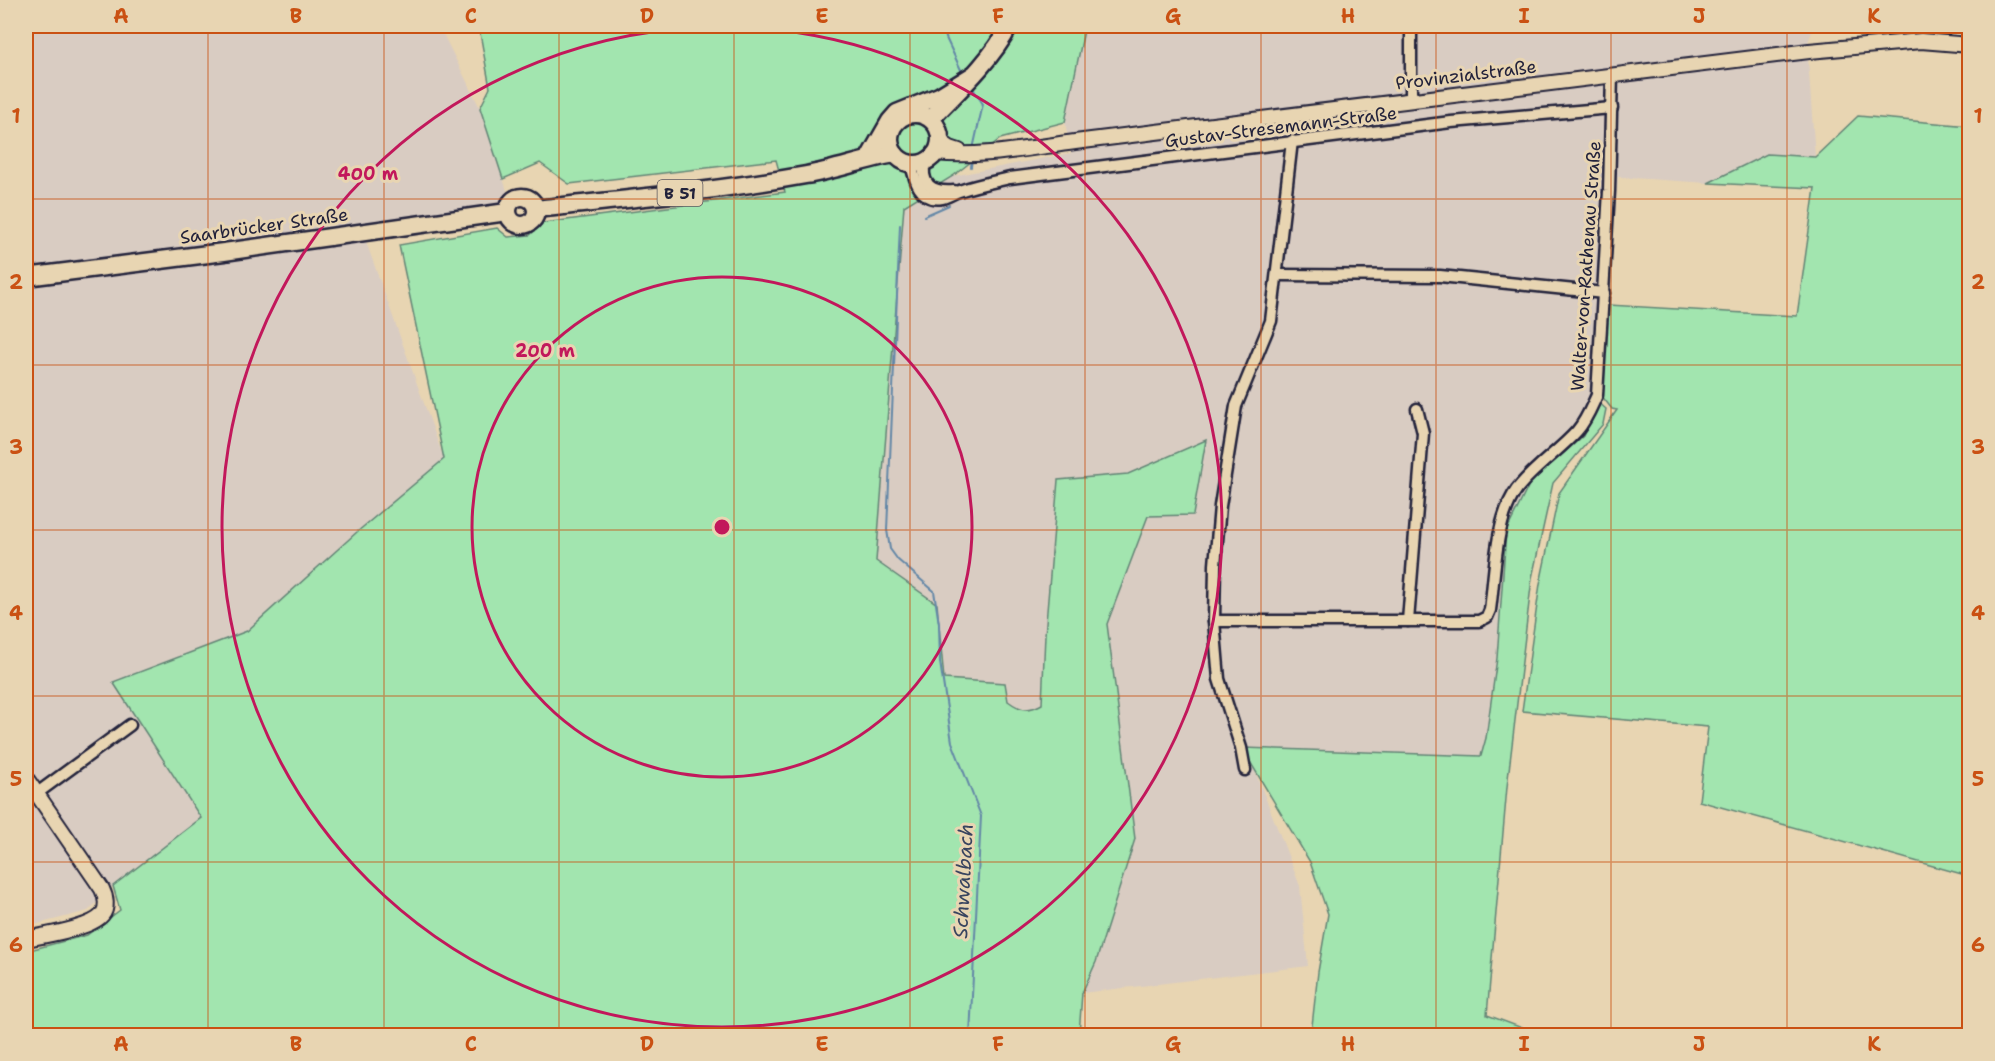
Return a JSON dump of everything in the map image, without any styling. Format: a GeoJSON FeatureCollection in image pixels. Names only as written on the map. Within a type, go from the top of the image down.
{"type":"FeatureCollection","features":[{"type":"Feature","properties":{"kind":"main road"},"geometry":{"type":"LineString","coordinates":[[893,147],[900,158],[928,155],[939,133],[931,119],[995,50],[1010,26]]}},
{"type":"Feature","properties":{"kind":"main road","name":"Provinzialstraße"},"geometry":{"type":"LineString","coordinates":[[928,155],[987,153],[1809,51],[1921,40],[1970,45]]}},
{"type":"Feature","properties":{"kind":"main road"},"geometry":{"type":"LineString","coordinates":[[867,157],[897,113],[959,87]]}},
{"type":"Feature","properties":{"kind":"main road","name":"B 51"},"geometry":{"type":"LineString","coordinates":[[867,157],[893,147],[895,125],[908,115],[916,114],[931,119]]}},
{"type":"Feature","properties":{"kind":"main road","name":"Saarbrücker Straße"},"geometry":{"type":"LineString","coordinates":[[26,277],[507,212],[511,200],[518,196],[530,199],[536,209],[765,182],[830,171],[867,157]]}},
{"type":"Feature","properties":{"kind":"main road"},"geometry":{"type":"LineString","coordinates":[[26,778],[102,889],[106,904],[102,916],[92,923],[26,939]]}},
{"type":"Feature","properties":{"kind":"street"},"geometry":{"type":"LineString","coordinates":[[1411,26],[1411,99]]}},
{"type":"Feature","properties":{"kind":"street","name":"Walter-von-Rathenau Straße"},"geometry":{"type":"LineString","coordinates":[[1214,621],[1479,621],[1486,617],[1490,610],[1502,526],[1516,491],[1538,466],[1577,431],[1591,410],[1596,395],[1604,293],[1612,75]]}},
{"type":"Feature","properties":{"kind":"street","name":"Gustav-Stresemann-Straße"},"geometry":{"type":"LineString","coordinates":[[928,155],[916,183],[927,195],[939,198],[957,191],[1010,178],[1451,122],[1612,108]]}},
{"type":"Feature","properties":{"kind":"street"},"geometry":{"type":"LineString","coordinates":[[1245,770],[1241,748],[1219,679],[1214,621],[1220,506],[1236,406],[1271,321],[1293,141]]}},
{"type":"Feature","properties":{"kind":"street"},"geometry":{"type":"LineString","coordinates":[[1276,275],[1440,276],[1604,293]]}},
{"type":"Feature","properties":{"kind":"street"},"geometry":{"type":"LineString","coordinates":[[1408,621],[1423,434],[1418,409]]}},
{"type":"Feature","properties":{"kind":"street"},"geometry":{"type":"LineString","coordinates":[[36,794],[130,724]]}},
{"type":"Feature","properties":{"kind":"shaded area"},"geometry":{"type":"Polygon","coordinates":[[[26,26],[439,26],[480,108],[508,194],[497,208],[360,225],[444,459],[357,532],[247,631],[113,682],[201,818],[113,886],[88,911],[26,927],[26,26]]]}},
{"type":"Feature","properties":{"kind":"shaded area"},"geometry":{"type":"Polygon","coordinates":[[[1085,26],[1814,26],[1807,45],[1815,157],[1767,154],[1708,183],[1618,177],[1601,395],[1583,435],[1531,483],[1506,532],[1497,658],[1486,738],[1481,756],[1246,748],[1300,886],[1308,966],[1082,993],[1096,962],[1135,839],[1107,624],[1148,516],[1205,440],[1128,474],[1058,480],[1045,635],[1042,705],[1031,710],[1019,709],[1008,701],[1005,683],[944,679],[937,604],[876,561],[904,206],[953,176],[1071,153],[1065,122],[1085,26]]]}},
{"type":"Feature","properties":{"kind":"green space"},"geometry":{"type":"Polygon","coordinates":[[[473,26],[1085,26],[1065,122],[1000,139],[953,176],[904,206],[876,561],[937,604],[944,679],[1005,683],[1008,701],[1024,709],[1037,707],[1042,704],[1045,635],[1058,480],[1128,474],[1206,440],[1193,515],[1148,516],[1107,624],[1135,839],[1096,962],[1082,993],[1079,1035],[26,1036],[26,951],[87,935],[120,910],[113,886],[201,818],[113,682],[247,631],[357,532],[444,459],[399,245],[497,228],[508,237],[530,235],[543,223],[785,192],[776,160],[569,184],[540,163],[503,179],[480,108],[490,88],[480,33],[473,26]]]}},
{"type":"Feature","properties":{"kind":"green space"},"geometry":{"type":"Polygon","coordinates":[[[1858,116],[1969,126],[1969,876],[1699,801],[1708,727],[1522,711],[1540,584],[1559,493],[1617,410],[1612,409],[1601,395],[1609,305],[1797,316],[1815,188],[1708,183],[1767,154],[1815,157],[1858,116]]]}},
{"type":"Feature","properties":{"kind":"green space"},"geometry":{"type":"Polygon","coordinates":[[[1598,402],[1606,409],[1603,424],[1553,483],[1532,578],[1507,787],[1487,1015],[1541,1035],[1311,1035],[1318,972],[1328,914],[1310,862],[1249,760],[1245,748],[1481,756],[1486,738],[1497,658],[1506,532],[1530,483],[1583,436],[1598,402]]]}},
{"type":"Feature","properties":{"kind":"waterway","name":"Schwalbach"},"geometry":{"type":"LineString","coordinates":[[943,26],[946,38],[962,72]]}},
{"type":"Feature","properties":{"kind":"waterway","name":"Schwalbach"},"geometry":{"type":"LineString","coordinates":[[972,87],[983,104],[973,149]]}},
{"type":"Feature","properties":{"kind":"waterway","name":"Schwalbach"},"geometry":{"type":"LineString","coordinates":[[971,167],[972,158]]}},
{"type":"Feature","properties":{"kind":"waterway"},"geometry":{"type":"LineString","coordinates":[[924,216],[949,205]]}},
{"type":"Feature","properties":{"kind":"waterway","name":"Schwalbach"},"geometry":{"type":"LineString","coordinates":[[900,225],[887,530],[890,549],[898,560],[934,591],[939,624],[940,662],[952,742],[981,816],[970,1036]]}}]}
